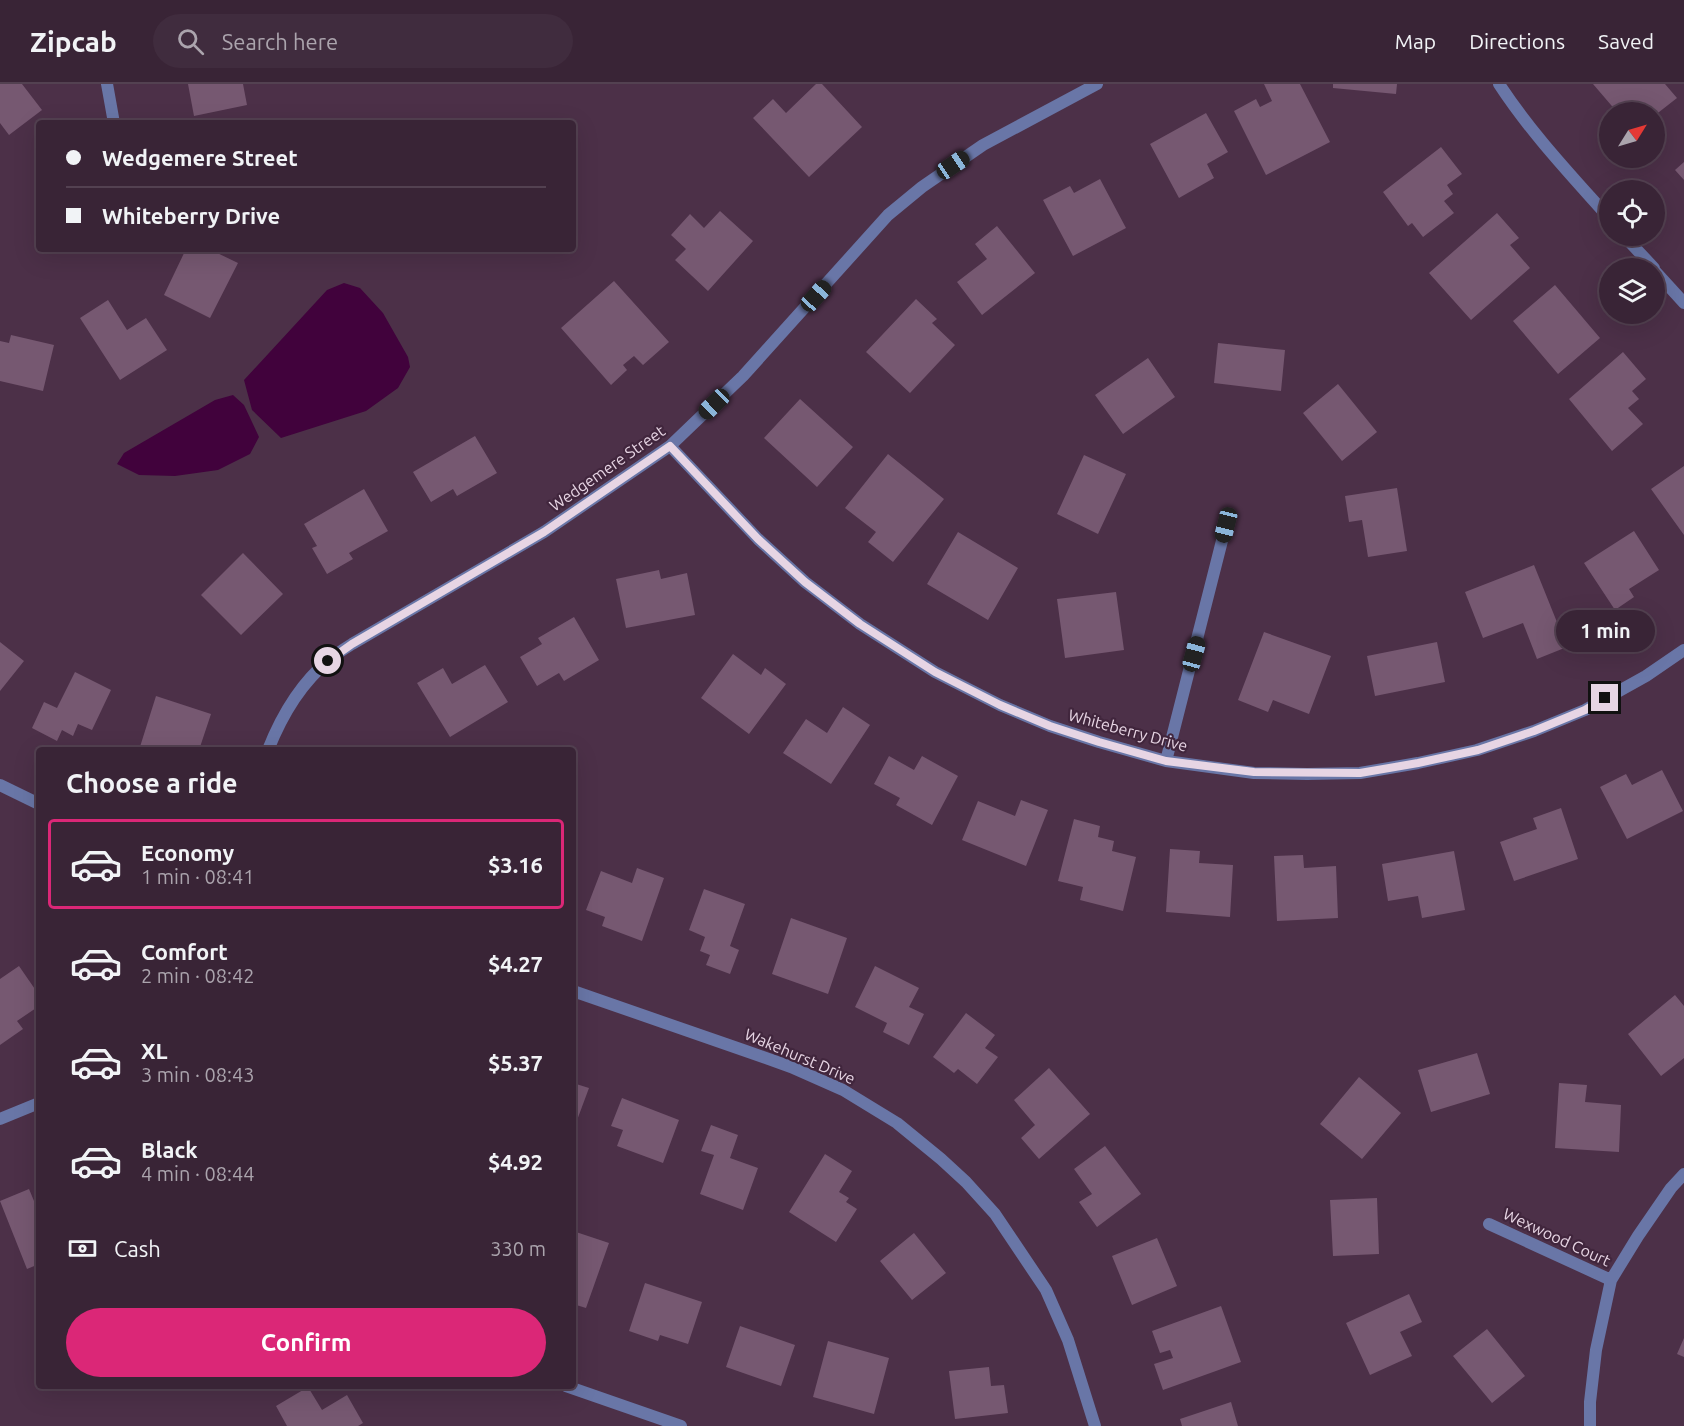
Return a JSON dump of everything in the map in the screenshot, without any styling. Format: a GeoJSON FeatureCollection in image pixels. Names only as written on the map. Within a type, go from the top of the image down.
{"type":"FeatureCollection","features":[{"type":"Feature","properties":{"kind":"street"},"geometry":{"type":"LineString","coordinates":[[107,84],[113,120]]}},
{"type":"Feature","properties":{"kind":"street","name":"Wedgemere Street"},"geometry":{"type":"LineString","coordinates":[[269,747],[290,706],[328,661],[352,644],[544,532],[670,446],[743,376],[888,215],[983,145],[1097,84]]}},
{"type":"Feature","properties":{"kind":"street"},"geometry":{"type":"LineString","coordinates":[[1499,84],[1515,109],[1543,144],[1599,207]]}},
{"type":"Feature","properties":{"kind":"street"},"geometry":{"type":"LineString","coordinates":[[1633,246],[1644,258]]}},
{"type":"Feature","properties":{"kind":"street"},"geometry":{"type":"LineString","coordinates":[[1665,281],[1684,303]]}},
{"type":"Feature","properties":{"kind":"street","name":"Whiteberry Drive"},"geometry":{"type":"LineString","coordinates":[[670,446],[758,539],[805,582],[860,624],[935,672],[1000,705],[1050,726],[1166,761],[1254,772],[1307,774],[1360,773],[1428,761],[1478,750],[1534,731],[1585,710],[1646,676],[1684,650]]}},
{"type":"Feature","properties":{"kind":"street"},"geometry":{"type":"LineString","coordinates":[[1166,761],[1226,525]]}},
{"type":"Feature","properties":{"kind":"street"},"geometry":{"type":"LineString","coordinates":[[0,785],[36,803]]}},
{"type":"Feature","properties":{"kind":"street","name":"Wakehurst Drive"},"geometry":{"type":"LineString","coordinates":[[576,992],[791,1067],[843,1090],[897,1123],[941,1159],[995,1214],[1046,1290],[1068,1340],[1095,1426]]}},
{"type":"Feature","properties":{"kind":"street"},"geometry":{"type":"LineString","coordinates":[[0,1119],[36,1104]]}},
{"type":"Feature","properties":{"kind":"street"},"geometry":{"type":"LineString","coordinates":[[1590,1426],[1590,1402],[1596,1350],[1611,1280],[1671,1188],[1684,1174]]}},
{"type":"Feature","properties":{"kind":"street","name":"Wexwood Court"},"geometry":{"type":"LineString","coordinates":[[1490,1224],[1611,1280]]}},
{"type":"Feature","properties":{"kind":"street"},"geometry":{"type":"LineString","coordinates":[[575,1389],[681,1426]]}},
{"type":"Feature","properties":{"kind":"shaded area"},"geometry":{"type":"Polygon","coordinates":[[[344,283],[360,288],[383,313],[408,357],[410,367],[398,388],[366,411],[281,438],[252,410],[244,380],[327,290],[344,283]]]}},
{"type":"Feature","properties":{"kind":"shaded area"},"geometry":{"type":"Polygon","coordinates":[[[233,395],[244,405],[259,437],[250,454],[218,470],[175,476],[139,475],[117,464],[124,453],[215,400],[233,395]]]}},
{"type":"Feature","properties":{"kind":"building"},"geometry":{"type":"Polygon","coordinates":[[[0,84],[22,84],[42,110],[9,135],[0,123],[0,84]]]}},
{"type":"Feature","properties":{"kind":"building"},"geometry":{"type":"Polygon","coordinates":[[[188,84],[243,84],[247,105],[194,116],[188,84]]]}},
{"type":"Feature","properties":{"kind":"building"},"geometry":{"type":"Polygon","coordinates":[[[816,84],[822,84],[862,127],[809,177],[753,118],[773,99],[786,113],[816,84]]]}},
{"type":"Feature","properties":{"kind":"building"},"geometry":{"type":"Polygon","coordinates":[[[1264,84],[1300,84],[1330,142],[1266,175],[1234,111],[1256,99],[1260,107],[1272,101],[1264,84]]]}},
{"type":"Feature","properties":{"kind":"building"},"geometry":{"type":"Polygon","coordinates":[[[1333,84],[1397,84],[1396,94],[1333,88],[1333,84]]]}},
{"type":"Feature","properties":{"kind":"building"},"geometry":{"type":"Polygon","coordinates":[[[1593,84],[1665,84],[1677,98],[1665,107],[1665,102],[1608,102],[1593,84]]]}},
{"type":"Feature","properties":{"kind":"building"},"geometry":{"type":"Polygon","coordinates":[[[1206,113],[1228,152],[1207,164],[1214,178],[1179,198],[1150,144],[1206,113]]]}},
{"type":"Feature","properties":{"kind":"building"},"geometry":{"type":"Polygon","coordinates":[[[1441,147],[1462,174],[1447,185],[1453,194],[1444,201],[1454,213],[1423,237],[1412,223],[1408,226],[1383,192],[1441,147]]]}},
{"type":"Feature","properties":{"kind":"building"},"geometry":{"type":"Polygon","coordinates":[[[1684,162],[1684,180],[1675,170],[1684,162]]]}},
{"type":"Feature","properties":{"kind":"building"},"geometry":{"type":"Polygon","coordinates":[[[1100,179],[1126,228],[1073,256],[1043,200],[1070,186],[1074,193],[1100,179]]]}},
{"type":"Feature","properties":{"kind":"building"},"geometry":{"type":"Polygon","coordinates":[[[720,211],[753,241],[708,291],[675,260],[686,249],[671,235],[690,214],[704,228],[720,211]]]}},
{"type":"Feature","properties":{"kind":"building"},"geometry":{"type":"Polygon","coordinates":[[[1497,213],[1519,238],[1510,245],[1530,268],[1471,320],[1429,273],[1497,213]]]}},
{"type":"Feature","properties":{"kind":"building"},"geometry":{"type":"Polygon","coordinates":[[[997,226],[1035,273],[982,315],[957,282],[987,259],[975,244],[997,226]]]}},
{"type":"Feature","properties":{"kind":"building"},"geometry":{"type":"Polygon","coordinates":[[[185,252],[215,252],[238,263],[210,318],[164,295],[185,252]]]}},
{"type":"Feature","properties":{"kind":"building"},"geometry":{"type":"Polygon","coordinates":[[[614,281],[669,342],[643,365],[634,356],[623,365],[627,370],[611,385],[561,328],[614,281]]]}},
{"type":"Feature","properties":{"kind":"building"},"geometry":{"type":"Polygon","coordinates":[[[1555,285],[1600,338],[1558,374],[1513,321],[1555,285]]]}},
{"type":"Feature","properties":{"kind":"building"},"geometry":{"type":"Polygon","coordinates":[[[916,299],[937,319],[932,323],[955,345],[910,393],[866,352],[916,299]]]}},
{"type":"Feature","properties":{"kind":"building"},"geometry":{"type":"Polygon","coordinates":[[[108,300],[127,330],[146,318],[167,350],[120,380],[80,318],[108,300]]]}},
{"type":"Feature","properties":{"kind":"building"},"geometry":{"type":"Polygon","coordinates":[[[11,335],[54,345],[43,391],[0,381],[0,341],[9,343],[11,335]]]}},
{"type":"Feature","properties":{"kind":"building"},"geometry":{"type":"Polygon","coordinates":[[[1218,343],[1285,350],[1281,391],[1214,383],[1218,343]]]}},
{"type":"Feature","properties":{"kind":"building"},"geometry":{"type":"Polygon","coordinates":[[[1623,352],[1646,379],[1632,391],[1639,399],[1628,408],[1643,424],[1612,451],[1569,399],[1623,352]]]}},
{"type":"Feature","properties":{"kind":"building"},"geometry":{"type":"Polygon","coordinates":[[[1148,358],[1175,397],[1123,434],[1095,395],[1148,358]]]}},
{"type":"Feature","properties":{"kind":"building"},"geometry":{"type":"Polygon","coordinates":[[[1338,384],[1377,432],[1342,461],[1303,413],[1338,384]]]}},
{"type":"Feature","properties":{"kind":"building"},"geometry":{"type":"Polygon","coordinates":[[[800,399],[853,447],[817,487],[764,438],[800,399]]]}},
{"type":"Feature","properties":{"kind":"building"},"geometry":{"type":"Polygon","coordinates":[[[475,436],[497,473],[457,496],[453,489],[431,502],[413,472],[475,436]]]}},
{"type":"Feature","properties":{"kind":"building"},"geometry":{"type":"Polygon","coordinates":[[[888,454],[944,499],[893,562],[868,542],[876,532],[845,508],[888,454]]]}},
{"type":"Feature","properties":{"kind":"building"},"geometry":{"type":"Polygon","coordinates":[[[1084,455],[1126,474],[1098,534],[1057,514],[1084,455]]]}},
{"type":"Feature","properties":{"kind":"building"},"geometry":{"type":"Polygon","coordinates":[[[1684,466],[1684,535],[1651,489],[1684,466]]]}},
{"type":"Feature","properties":{"kind":"building"},"geometry":{"type":"Polygon","coordinates":[[[1397,488],[1407,551],[1368,557],[1362,520],[1349,522],[1345,496],[1397,488]]]}},
{"type":"Feature","properties":{"kind":"building"},"geometry":{"type":"Polygon","coordinates":[[[364,489],[388,531],[349,553],[353,559],[327,574],[312,548],[317,546],[304,524],[364,489]]]}},
{"type":"Feature","properties":{"kind":"building"},"geometry":{"type":"Polygon","coordinates":[[[1634,531],[1659,570],[1629,589],[1634,597],[1615,610],[1584,563],[1634,531]]]}},
{"type":"Feature","properties":{"kind":"building"},"geometry":{"type":"Polygon","coordinates":[[[958,532],[1018,568],[988,620],[927,584],[958,532]]]}},
{"type":"Feature","properties":{"kind":"building"},"geometry":{"type":"Polygon","coordinates":[[[243,553],[283,594],[241,635],[201,595],[243,553]]]}},
{"type":"Feature","properties":{"kind":"building"},"geometry":{"type":"Polygon","coordinates":[[[1534,565],[1567,647],[1537,659],[1523,623],[1483,638],[1465,592],[1534,565]]]}},
{"type":"Feature","properties":{"kind":"building"},"geometry":{"type":"Polygon","coordinates":[[[659,570],[661,579],[687,573],[695,615],[626,628],[616,579],[659,570]]]}},
{"type":"Feature","properties":{"kind":"building"},"geometry":{"type":"Polygon","coordinates":[[[1116,592],[1124,650],[1065,658],[1057,599],[1116,592]]]}},
{"type":"Feature","properties":{"kind":"building"},"geometry":{"type":"Polygon","coordinates":[[[574,617],[599,660],[564,681],[559,673],[537,686],[520,657],[542,644],[538,638],[574,617]]]}},
{"type":"Feature","properties":{"kind":"building"},"geometry":{"type":"Polygon","coordinates":[[[1264,632],[1331,656],[1309,714],[1273,700],[1268,712],[1238,700],[1264,632]]]}},
{"type":"Feature","properties":{"kind":"building"},"geometry":{"type":"Polygon","coordinates":[[[0,642],[24,661],[0,691],[0,642]]]}},
{"type":"Feature","properties":{"kind":"building"},"geometry":{"type":"Polygon","coordinates":[[[1437,642],[1445,682],[1375,696],[1367,656],[1437,642]]]}},
{"type":"Feature","properties":{"kind":"building"},"geometry":{"type":"Polygon","coordinates":[[[733,654],[761,675],[765,668],[786,684],[749,734],[701,698],[733,654]]]}},
{"type":"Feature","properties":{"kind":"building"},"geometry":{"type":"Polygon","coordinates":[[[485,665],[508,702],[450,737],[417,683],[443,668],[452,684],[485,665]]]}},
{"type":"Feature","properties":{"kind":"building"},"geometry":{"type":"Polygon","coordinates":[[[75,672],[111,690],[92,730],[78,724],[73,736],[62,730],[57,741],[32,728],[44,702],[57,708],[75,672]]]}},
{"type":"Feature","properties":{"kind":"building"},"geometry":{"type":"Polygon","coordinates":[[[156,696],[211,714],[200,747],[140,747],[156,696]]]}},
{"type":"Feature","properties":{"kind":"building"},"geometry":{"type":"Polygon","coordinates":[[[843,707],[870,725],[831,784],[783,753],[806,719],[827,733],[843,707]]]}},
{"type":"Feature","properties":{"kind":"building"},"geometry":{"type":"Polygon","coordinates":[[[889,756],[914,770],[922,756],[958,776],[932,825],[896,805],[900,798],[874,784],[889,756]]]}},
{"type":"Feature","properties":{"kind":"building"},"geometry":{"type":"Polygon","coordinates":[[[1662,770],[1683,811],[1627,839],[1600,787],[1626,774],[1632,785],[1662,770]]]}},
{"type":"Feature","properties":{"kind":"building"},"geometry":{"type":"Polygon","coordinates":[[[1021,800],[1048,810],[1026,866],[962,840],[978,801],[1015,816],[1021,800]]]}},
{"type":"Feature","properties":{"kind":"building"},"geometry":{"type":"Polygon","coordinates":[[[1561,808],[1578,859],[1514,881],[1500,842],[1537,829],[1533,818],[1561,808]]]}},
{"type":"Feature","properties":{"kind":"building"},"geometry":{"type":"Polygon","coordinates":[[[1074,819],[1100,826],[1098,837],[1114,841],[1112,851],[1136,857],[1123,911],[1080,900],[1083,887],[1058,881],[1074,819]]]}},
{"type":"Feature","properties":{"kind":"building"},"geometry":{"type":"Polygon","coordinates":[[[1170,849],[1200,851],[1199,863],[1233,865],[1230,917],[1166,912],[1170,849]]]}},
{"type":"Feature","properties":{"kind":"building"},"geometry":{"type":"Polygon","coordinates":[[[1454,851],[1465,910],[1422,918],[1418,896],[1388,901],[1382,864],[1454,851]]]}},
{"type":"Feature","properties":{"kind":"building"},"geometry":{"type":"Polygon","coordinates":[[[1303,855],[1304,868],[1336,866],[1338,918],[1277,921],[1274,856],[1303,855]]]}},
{"type":"Feature","properties":{"kind":"building"},"geometry":{"type":"Polygon","coordinates":[[[637,868],[664,878],[642,941],[602,926],[605,917],[586,910],[601,871],[632,883],[637,868]]]}},
{"type":"Feature","properties":{"kind":"building"},"geometry":{"type":"Polygon","coordinates":[[[704,889],[745,904],[730,946],[739,950],[730,974],[706,965],[710,955],[700,951],[705,937],[689,930],[704,889]]]}},
{"type":"Feature","properties":{"kind":"building"},"geometry":{"type":"Polygon","coordinates":[[[791,918],[847,938],[828,994],[772,974],[791,918]]]}},
{"type":"Feature","properties":{"kind":"building"},"geometry":{"type":"Polygon","coordinates":[[[19,966],[36,991],[36,1008],[17,1021],[23,1029],[0,1045],[0,979],[19,966]]]}},
{"type":"Feature","properties":{"kind":"building"},"geometry":{"type":"Polygon","coordinates":[[[875,966],[919,988],[909,1007],[924,1014],[909,1045],[883,1032],[887,1023],[855,1007],[875,966]]]}},
{"type":"Feature","properties":{"kind":"building"},"geometry":{"type":"Polygon","coordinates":[[[1675,995],[1684,1006],[1684,1058],[1661,1076],[1628,1034],[1675,995]]]}},
{"type":"Feature","properties":{"kind":"building"},"geometry":{"type":"Polygon","coordinates":[[[966,1013],[995,1035],[985,1048],[998,1057],[977,1084],[958,1069],[954,1073],[933,1057],[966,1013]]]}},
{"type":"Feature","properties":{"kind":"building"},"geometry":{"type":"Polygon","coordinates":[[[1477,1053],[1490,1094],[1431,1112],[1418,1070],[1477,1053]]]}},
{"type":"Feature","properties":{"kind":"building"},"geometry":{"type":"Polygon","coordinates":[[[1049,1068],[1090,1114],[1039,1159],[1021,1138],[1035,1125],[1014,1100],[1049,1068]]]}},
{"type":"Feature","properties":{"kind":"building"},"geometry":{"type":"Polygon","coordinates":[[[1359,1077],[1401,1113],[1362,1159],[1320,1124],[1359,1077]]]}},
{"type":"Feature","properties":{"kind":"building"},"geometry":{"type":"Polygon","coordinates":[[[1559,1083],[1587,1085],[1585,1102],[1621,1105],[1619,1152],[1555,1148],[1559,1083]]]}},
{"type":"Feature","properties":{"kind":"building"},"geometry":{"type":"Polygon","coordinates":[[[576,1084],[589,1088],[576,1123],[576,1084]]]}},
{"type":"Feature","properties":{"kind":"building"},"geometry":{"type":"Polygon","coordinates":[[[622,1098],[679,1120],[663,1163],[617,1146],[623,1130],[611,1126],[622,1098]]]}},
{"type":"Feature","properties":{"kind":"building"},"geometry":{"type":"Polygon","coordinates":[[[711,1125],[738,1135],[730,1158],[758,1168],[743,1210],[700,1194],[714,1155],[701,1151],[711,1125]]]}},
{"type":"Feature","properties":{"kind":"building"},"geometry":{"type":"Polygon","coordinates":[[[1105,1146],[1141,1194],[1097,1227],[1079,1202],[1092,1194],[1074,1169],[1105,1146]]]}},
{"type":"Feature","properties":{"kind":"building"},"geometry":{"type":"Polygon","coordinates":[[[825,1154],[852,1171],[839,1192],[849,1198],[846,1202],[857,1209],[836,1242],[789,1212],[825,1154]]]}},
{"type":"Feature","properties":{"kind":"building"},"geometry":{"type":"Polygon","coordinates":[[[29,1189],[36,1206],[36,1265],[27,1269],[0,1201],[29,1189]]]}},
{"type":"Feature","properties":{"kind":"building"},"geometry":{"type":"Polygon","coordinates":[[[1377,1198],[1379,1254],[1333,1256],[1330,1200],[1377,1198]]]}},
{"type":"Feature","properties":{"kind":"building"},"geometry":{"type":"Polygon","coordinates":[[[576,1232],[609,1243],[586,1308],[576,1305],[576,1232]]]}},
{"type":"Feature","properties":{"kind":"building"},"geometry":{"type":"Polygon","coordinates":[[[914,1233],[946,1273],[912,1300],[880,1261],[914,1233]]]}},
{"type":"Feature","properties":{"kind":"building"},"geometry":{"type":"Polygon","coordinates":[[[1157,1238],[1177,1286],[1132,1305],[1112,1256],[1157,1238]]]}},
{"type":"Feature","properties":{"kind":"building"},"geometry":{"type":"Polygon","coordinates":[[[645,1283],[702,1302],[688,1344],[660,1335],[658,1341],[629,1331],[645,1283]]]}},
{"type":"Feature","properties":{"kind":"building"},"geometry":{"type":"Polygon","coordinates":[[[1409,1294],[1422,1322],[1400,1332],[1412,1356],[1370,1375],[1346,1323],[1409,1294]]]}},
{"type":"Feature","properties":{"kind":"building"},"geometry":{"type":"Polygon","coordinates":[[[1221,1306],[1241,1362],[1163,1390],[1154,1364],[1173,1358],[1170,1350],[1160,1353],[1152,1331],[1221,1306]]]}},
{"type":"Feature","properties":{"kind":"building"},"geometry":{"type":"Polygon","coordinates":[[[740,1326],[795,1345],[781,1386],[726,1367],[740,1326]]]}},
{"type":"Feature","properties":{"kind":"building"},"geometry":{"type":"Polygon","coordinates":[[[1487,1329],[1525,1376],[1492,1403],[1453,1356],[1487,1329]]]}},
{"type":"Feature","properties":{"kind":"building"},"geometry":{"type":"Polygon","coordinates":[[[1684,1338],[1684,1357],[1677,1354],[1684,1338]]]}},
{"type":"Feature","properties":{"kind":"building"},"geometry":{"type":"Polygon","coordinates":[[[828,1341],[889,1358],[874,1414],[813,1397],[828,1341]]]}},
{"type":"Feature","properties":{"kind":"building"},"geometry":{"type":"Polygon","coordinates":[[[989,1367],[991,1386],[1004,1385],[1008,1413],[955,1419],[949,1371],[989,1367]]]}},
{"type":"Feature","properties":{"kind":"building"},"geometry":{"type":"Polygon","coordinates":[[[305,1389],[309,1389],[322,1410],[347,1395],[363,1423],[358,1426],[287,1426],[276,1406],[305,1389]]]}},
{"type":"Feature","properties":{"kind":"building"},"geometry":{"type":"Polygon","coordinates":[[[1231,1402],[1238,1426],[1182,1426],[1180,1419],[1231,1402]]]}},
{"type":"Feature","properties":{"kind":"route"},"geometry":{"type":"LineString","coordinates":[[328,661],[352,644],[544,532],[670,446],[758,539],[805,582],[860,624],[935,672],[1000,705],[1050,726],[1166,761],[1254,772],[1360,773],[1478,750],[1534,731],[1585,710],[1605,698]]}}]}
